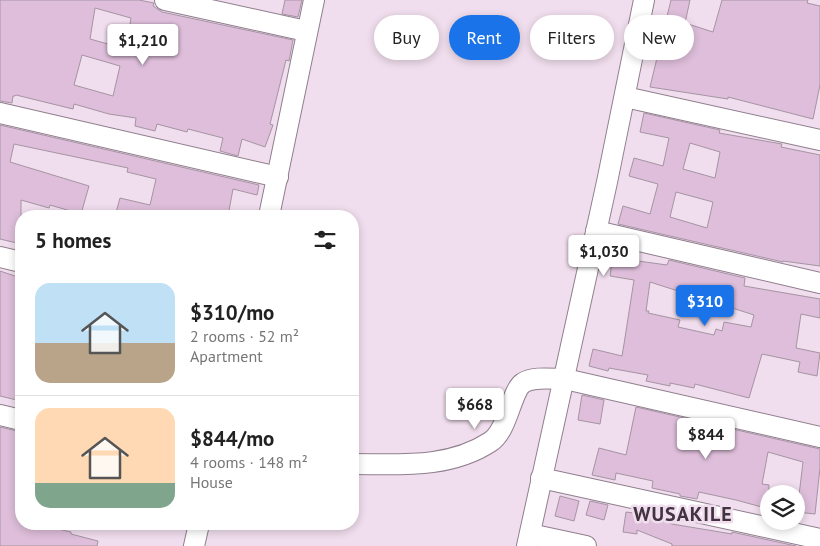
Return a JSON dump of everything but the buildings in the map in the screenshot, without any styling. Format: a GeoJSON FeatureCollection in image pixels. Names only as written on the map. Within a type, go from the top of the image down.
{"type":"FeatureCollection","features":[{"type":"Feature","properties":{"kind":"street"},"geometry":{"type":"LineString","coordinates":[[165,0],[306,30]]}},
{"type":"Feature","properties":{"kind":"street"},"geometry":{"type":"LineString","coordinates":[[270,210],[306,30],[314,0]]}},
{"type":"Feature","properties":{"kind":"street"},"geometry":{"type":"LineString","coordinates":[[586,546],[528,540],[565,378],[644,0]]}},
{"type":"Feature","properties":{"kind":"street"},"geometry":{"type":"LineString","coordinates":[[625,96],[820,140]]}},
{"type":"Feature","properties":{"kind":"street"},"geometry":{"type":"LineString","coordinates":[[0,113],[278,177]]}},
{"type":"Feature","properties":{"kind":"street"},"geometry":{"type":"LineString","coordinates":[[596,231],[820,283]]}},
{"type":"Feature","properties":{"kind":"street"},"geometry":{"type":"LineString","coordinates":[[0,257],[15,261]]}},
{"type":"Feature","properties":{"kind":"street"},"geometry":{"type":"LineString","coordinates":[[359,464],[411,464],[444,461],[472,452],[492,441],[505,422],[523,383],[536,379],[565,378],[820,437]]}},
{"type":"Feature","properties":{"kind":"street"},"geometry":{"type":"LineString","coordinates":[[0,415],[15,419]]}},
{"type":"Feature","properties":{"kind":"street"},"geometry":{"type":"LineString","coordinates":[[541,478],[820,539]]}},
{"type":"Feature","properties":{"kind":"street"},"geometry":{"type":"LineString","coordinates":[[194,546],[198,530]]}},
{"type":"Feature","properties":{"kind":"district","name":"WUSAKILE"},"geometry":{"type":"Point","coordinates":[683,514]}}]}
